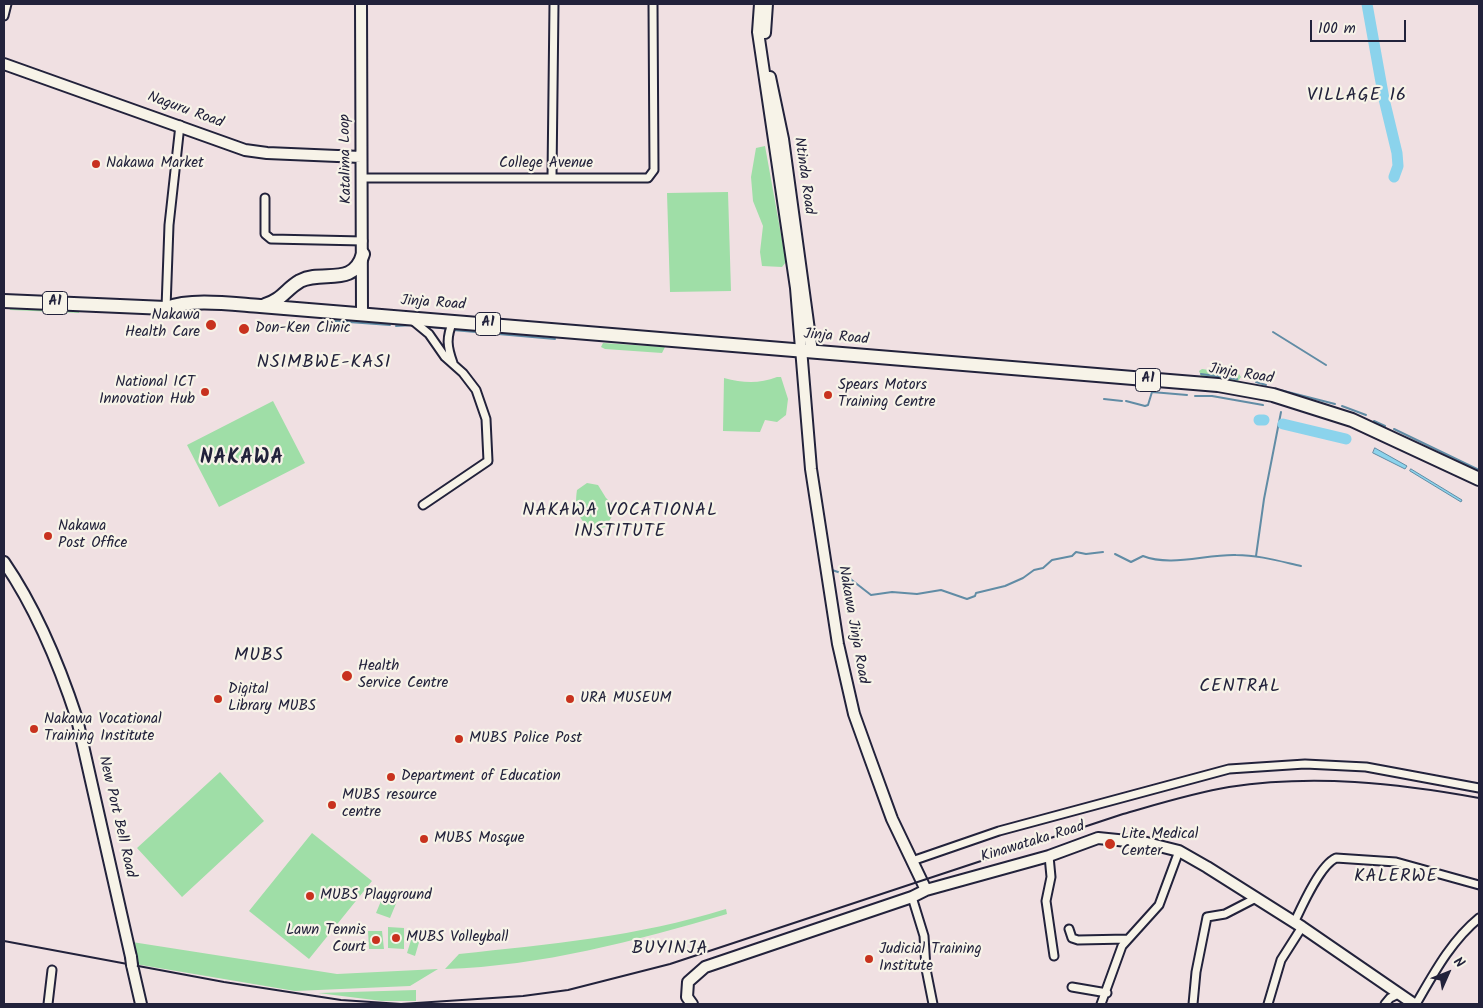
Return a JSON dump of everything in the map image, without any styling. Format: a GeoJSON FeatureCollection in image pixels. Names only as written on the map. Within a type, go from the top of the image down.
{"type":"FeatureCollection","features":[{"type":"Feature","properties":{"kind":"highway"},"geometry":{"type":"LineString","coordinates":[[260,306],[276,302],[304,280],[349,273],[360,264],[363,247]]}},
{"type":"Feature","properties":{"kind":"highway","name":"Jinja Road"},"geometry":{"type":"LineString","coordinates":[[4,293],[169,305]]}},
{"type":"Feature","properties":{"kind":"highway","name":"Jinja Road"},"geometry":{"type":"LineString","coordinates":[[4,301],[169,305],[214,303],[260,306],[1218,385],[1248,390],[1352,420],[1479,479]]}},
{"type":"Feature","properties":{"kind":"street"},"geometry":{"type":"LineString","coordinates":[[4,16],[7,4]]}},
{"type":"Feature","properties":{"kind":"street","name":"Katalima Loop"},"geometry":{"type":"LineString","coordinates":[[361,4],[362,314]]}},
{"type":"Feature","properties":{"kind":"street"},"geometry":{"type":"LineString","coordinates":[[552,176],[554,4]]}},
{"type":"Feature","properties":{"kind":"street","name":"College Avenue"},"geometry":{"type":"LineString","coordinates":[[362,178],[552,176],[643,179],[650,177],[654,170],[652,100],[653,4]]}},
{"type":"Feature","properties":{"kind":"street","name":"Ntinda Road"},"geometry":{"type":"LineString","coordinates":[[760,4],[758,32],[806,352]]}},
{"type":"Feature","properties":{"kind":"street","name":"Ntinda Road"},"geometry":{"type":"LineString","coordinates":[[767,4],[765,30],[770,74],[783,139],[806,352]]}},
{"type":"Feature","properties":{"kind":"street","name":"Naguru Road"},"geometry":{"type":"LineString","coordinates":[[4,64],[180,125],[245,150],[267,153],[361,157]]}},
{"type":"Feature","properties":{"kind":"street"},"geometry":{"type":"LineString","coordinates":[[169,305],[169,225],[180,125]]}},
{"type":"Feature","properties":{"kind":"street"},"geometry":{"type":"LineString","coordinates":[[265,198],[265,234],[271,240],[363,247]]}},
{"type":"Feature","properties":{"kind":"street"},"geometry":{"type":"LineString","coordinates":[[410,318],[429,334],[445,357],[473,385],[479,396],[488,435],[488,461],[423,505]]}},
{"type":"Feature","properties":{"kind":"street"},"geometry":{"type":"LineString","coordinates":[[453,321],[447,336],[447,347],[453,363]]}},
{"type":"Feature","properties":{"kind":"street","name":"Nakawa Jinja Road"},"geometry":{"type":"LineString","coordinates":[[806,352],[811,470],[838,644],[854,714],[892,819],[926,890]]}},
{"type":"Feature","properties":{"kind":"street","name":"New Port Bell Road"},"geometry":{"type":"LineString","coordinates":[[4,562],[43,629],[66,685],[77,719],[140,1004]]}},
{"type":"Feature","properties":{"kind":"street"},"geometry":{"type":"LineString","coordinates":[[912,861],[999,831],[1229,769],[1305,764],[1366,768],[1479,788]]}},
{"type":"Feature","properties":{"kind":"street","name":"Kinawataka Road"},"geometry":{"type":"LineString","coordinates":[[692,1004],[687,997],[688,982],[705,967],[912,897],[926,890],[1049,856],[1098,838],[1133,840],[1178,851],[1298,925],[1415,1004]]}},
{"type":"Feature","properties":{"kind":"street"},"geometry":{"type":"LineString","coordinates":[[1101,1004],[1107,992],[1122,946],[1159,905],[1178,851]]}},
{"type":"Feature","properties":{"kind":"street"},"geometry":{"type":"LineString","coordinates":[[1049,856],[1051,877],[1046,901],[1054,956]]}},
{"type":"Feature","properties":{"kind":"street"},"geometry":{"type":"LineString","coordinates":[[1268,1004],[1281,960],[1325,870],[1336,858],[1396,862],[1479,885]]}},
{"type":"Feature","properties":{"kind":"street"},"geometry":{"type":"LineString","coordinates":[[912,897],[924,936],[926,969],[933,1004]]}},
{"type":"Feature","properties":{"kind":"street"},"geometry":{"type":"LineString","coordinates":[[1193,1004],[1196,972],[1207,917],[1225,914],[1256,898]]}},
{"type":"Feature","properties":{"kind":"street"},"geometry":{"type":"LineString","coordinates":[[1415,1004],[1446,955],[1465,930],[1479,918]]}},
{"type":"Feature","properties":{"kind":"street"},"geometry":{"type":"LineString","coordinates":[[1069,929],[1072,938],[1078,940],[1128,938]]}},
{"type":"Feature","properties":{"kind":"street"},"geometry":{"type":"LineString","coordinates":[[48,1004],[52,970]]}},
{"type":"Feature","properties":{"kind":"street"},"geometry":{"type":"LineString","coordinates":[[1072,987],[1107,992]]}},
{"type":"Feature","properties":{"kind":"street"},"geometry":{"type":"LineString","coordinates":[[1385,1004],[1390,998],[1398,994]]}},
{"type":"Feature","properties":{"kind":"green space"},"geometry":{"type":"Polygon","coordinates":[[[765,146],[786,262],[782,267],[762,266],[760,252],[763,226],[753,201],[751,177],[756,148],[765,146]]]}},
{"type":"Feature","properties":{"kind":"green space"},"geometry":{"type":"Polygon","coordinates":[[[728,192],[731,291],[670,292],[667,193],[728,192]]]}},
{"type":"Feature","properties":{"kind":"green space"},"geometry":{"type":"Polygon","coordinates":[[[8,304],[80,308],[79,313],[10,310],[8,304]]]}},
{"type":"Feature","properties":{"kind":"green space"},"geometry":{"type":"Polygon","coordinates":[[[603,343],[665,347],[662,353],[605,349],[601,347],[603,343]]]}},
{"type":"Feature","properties":{"kind":"green space"},"geometry":{"type":"Polygon","coordinates":[[[1202,369],[1239,374],[1241,377],[1238,381],[1201,376],[1199,371],[1202,369]]]}},
{"type":"Feature","properties":{"kind":"green space"},"geometry":{"type":"Polygon","coordinates":[[[781,377],[788,399],[786,415],[777,422],[765,420],[760,432],[723,431],[724,378],[751,382],[781,377]]]}},
{"type":"Feature","properties":{"kind":"green space"},"geometry":{"type":"Polygon","coordinates":[[[273,401],[305,463],[219,507],[187,445],[273,401]]]}},
{"type":"Feature","properties":{"kind":"green space"},"geometry":{"type":"Polygon","coordinates":[[[587,483],[598,485],[606,498],[613,504],[612,516],[606,527],[593,530],[578,513],[576,503],[577,490],[587,483]]]}},
{"type":"Feature","properties":{"kind":"green space"},"geometry":{"type":"Polygon","coordinates":[[[220,772],[264,821],[182,897],[137,848],[220,772]]]}},
{"type":"Feature","properties":{"kind":"green space","name":"MUBS Playground"},"geometry":{"type":"Polygon","coordinates":[[[312,833],[372,881],[309,959],[249,911],[312,833]]]}},
{"type":"Feature","properties":{"kind":"green space"},"geometry":{"type":"Polygon","coordinates":[[[386,889],[400,894],[390,918],[376,913],[386,889]]]}},
{"type":"Feature","properties":{"kind":"green space"},"geometry":{"type":"Polygon","coordinates":[[[726,909],[727,914],[658,934],[588,950],[517,963],[445,969],[459,954],[560,943],[626,933],[692,919],[726,909]]]}},
{"type":"Feature","properties":{"kind":"green space","name":"MUBS Volleyball"},"geometry":{"type":"Polygon","coordinates":[[[388,927],[404,928],[404,949],[388,948],[388,927]]]}},
{"type":"Feature","properties":{"kind":"green space","name":"Lawn Tennis Court"},"geometry":{"type":"Polygon","coordinates":[[[368,931],[382,931],[384,949],[369,949],[368,931]]]}},
{"type":"Feature","properties":{"kind":"green space"},"geometry":{"type":"Polygon","coordinates":[[[412,937],[420,939],[415,956],[407,953],[412,937]]]}},
{"type":"Feature","properties":{"kind":"green space"},"geometry":{"type":"Polygon","coordinates":[[[132,942],[337,974],[438,969],[410,986],[295,991],[135,964],[132,942]]]}},
{"type":"Feature","properties":{"kind":"green space"},"geometry":{"type":"Polygon","coordinates":[[[416,990],[416,1001],[382,1001],[318,993],[416,990]]]}},
{"type":"Feature","properties":{"kind":"water"},"geometry":{"type":"Polygon","coordinates":[[[1316,429],[1347,437],[1346,439],[1315,434],[1316,429]]]}},
{"type":"Feature","properties":{"kind":"water"},"geometry":{"type":"Polygon","coordinates":[[[1375,448],[1407,466],[1405,469],[1373,453],[1375,448]]]}},
{"type":"Feature","properties":{"kind":"water"},"geometry":{"type":"Polygon","coordinates":[[[1411,469],[1462,500],[1461,502],[1410,471],[1411,469]]]}},
{"type":"Feature","properties":{"kind":"waterway"},"geometry":{"type":"LineString","coordinates":[[1367,4],[1384,99],[1397,153],[1398,166],[1394,177]]}},
{"type":"Feature","properties":{"kind":"waterway"},"geometry":{"type":"LineString","coordinates":[[335,321],[390,325]]}},
{"type":"Feature","properties":{"kind":"waterway"},"geometry":{"type":"LineString","coordinates":[[396,326],[414,325]]}},
{"type":"Feature","properties":{"kind":"waterway"},"geometry":{"type":"LineString","coordinates":[[423,326],[449,329]]}},
{"type":"Feature","properties":{"kind":"waterway"},"geometry":{"type":"LineString","coordinates":[[453,330],[555,339]]}},
{"type":"Feature","properties":{"kind":"waterway"},"geometry":{"type":"LineString","coordinates":[[1273,332],[1326,365]]}},
{"type":"Feature","properties":{"kind":"waterway"},"geometry":{"type":"LineString","coordinates":[[1201,374],[1237,379]]}},
{"type":"Feature","properties":{"kind":"waterway"},"geometry":{"type":"LineString","coordinates":[[1256,382],[1266,385]]}},
{"type":"Feature","properties":{"kind":"waterway"},"geometry":{"type":"LineString","coordinates":[[1280,390],[1335,404]]}},
{"type":"Feature","properties":{"kind":"waterway"},"geometry":{"type":"LineString","coordinates":[[1126,401],[1145,406],[1148,405],[1152,392],[1187,395]]}},
{"type":"Feature","properties":{"kind":"waterway"},"geometry":{"type":"LineString","coordinates":[[1195,396],[1212,396],[1263,405]]}},
{"type":"Feature","properties":{"kind":"waterway"},"geometry":{"type":"LineString","coordinates":[[1104,399],[1122,401]]}},
{"type":"Feature","properties":{"kind":"waterway"},"geometry":{"type":"LineString","coordinates":[[1342,406],[1366,415]]}},
{"type":"Feature","properties":{"kind":"waterway"},"geometry":{"type":"LineString","coordinates":[[1256,556],[1264,499],[1281,412]]}},
{"type":"Feature","properties":{"kind":"waterway"},"geometry":{"type":"LineString","coordinates":[[1259,420],[1264,420]]}},
{"type":"Feature","properties":{"kind":"waterway"},"geometry":{"type":"LineString","coordinates":[[1374,421],[1385,426]]}},
{"type":"Feature","properties":{"kind":"waterway"},"geometry":{"type":"LineString","coordinates":[[1283,424],[1346,439]]}},
{"type":"Feature","properties":{"kind":"waterway"},"geometry":{"type":"LineString","coordinates":[[1394,429],[1479,470]]}},
{"type":"Feature","properties":{"kind":"waterway"},"geometry":{"type":"LineString","coordinates":[[832,570],[844,574],[871,595],[892,592],[917,594],[941,590],[967,599],[975,596],[976,593],[1005,586],[1023,578],[1034,570],[1043,568],[1052,560],[1072,556],[1076,552],[1086,554],[1103,552]]}},
{"type":"Feature","properties":{"kind":"waterway"},"geometry":{"type":"LineString","coordinates":[[1115,554],[1131,562],[1143,556],[1154,559],[1177,560],[1244,555],[1301,566]]}},
{"type":"Feature","properties":{"kind":"railway"},"geometry":{"type":"LineString","coordinates":[[4,941],[224,982],[341,1000],[401,1004],[523,996],[568,990],[670,964],[1123,814],[1216,789],[1292,781],[1355,782],[1386,784],[1479,798]]}},
{"type":"Feature","properties":{"kind":"place","name":"Nakawa Market"},"geometry":{"type":"Point","coordinates":[96,164]}},
{"type":"Feature","properties":{"kind":"place","name":"Nakawa Health Care"},"geometry":{"type":"Point","coordinates":[211,325]}},
{"type":"Feature","properties":{"kind":"place","name":"Don-Ken Clinic"},"geometry":{"type":"Point","coordinates":[244,329]}},
{"type":"Feature","properties":{"kind":"place","name":"National ICT Innovation Hub"},"geometry":{"type":"Point","coordinates":[205,392]}},
{"type":"Feature","properties":{"kind":"place","name":"Spears Motors Training Centre"},"geometry":{"type":"Point","coordinates":[828,395]}},
{"type":"Feature","properties":{"kind":"place","name":"Nakawa Post Office"},"geometry":{"type":"Point","coordinates":[48,536]}},
{"type":"Feature","properties":{"kind":"place","name":"Health Service Centre"},"geometry":{"type":"Point","coordinates":[347,676]}},
{"type":"Feature","properties":{"kind":"place","name":"Digital Library MUBS"},"geometry":{"type":"Point","coordinates":[218,699]}},
{"type":"Feature","properties":{"kind":"place","name":"URA MUSEUM"},"geometry":{"type":"Point","coordinates":[570,699]}},
{"type":"Feature","properties":{"kind":"place","name":"Nakawa Vocational Training Institute"},"geometry":{"type":"Point","coordinates":[34,729]}},
{"type":"Feature","properties":{"kind":"place","name":"MUBS Police Post"},"geometry":{"type":"Point","coordinates":[459,739]}},
{"type":"Feature","properties":{"kind":"place","name":"Department of Education"},"geometry":{"type":"Point","coordinates":[391,777]}},
{"type":"Feature","properties":{"kind":"place","name":"MUBS resource centre"},"geometry":{"type":"Point","coordinates":[332,805]}},
{"type":"Feature","properties":{"kind":"place","name":"MUBS Mosque"},"geometry":{"type":"Point","coordinates":[424,839]}},
{"type":"Feature","properties":{"kind":"place","name":"Lite Medical Center"},"geometry":{"type":"Point","coordinates":[1110,844]}},
{"type":"Feature","properties":{"kind":"place","name":"MUBS Playground"},"geometry":{"type":"Point","coordinates":[310,896]}},
{"type":"Feature","properties":{"kind":"place","name":"MUBS Volleyball"},"geometry":{"type":"Point","coordinates":[396,938]}},
{"type":"Feature","properties":{"kind":"place","name":"Lawn Tennis Court"},"geometry":{"type":"Point","coordinates":[376,940]}},
{"type":"Feature","properties":{"kind":"place","name":"Judicial Training Institute"},"geometry":{"type":"Point","coordinates":[869,959]}},
{"type":"Feature","properties":{"kind":"district","name":"VILLAGE 16"},"geometry":{"type":"Point","coordinates":[1357,97]}},
{"type":"Feature","properties":{"kind":"district","name":"NSIMBWE-KASI"},"geometry":{"type":"Point","coordinates":[324,364]}},
{"type":"Feature","properties":{"kind":"district","name":"NAKAWA"},"geometry":{"type":"Point","coordinates":[242,460]}},
{"type":"Feature","properties":{"kind":"district","name":"NAKAWA VOCATIONAL INSTITUTE"},"geometry":{"type":"Point","coordinates":[620,522]}},
{"type":"Feature","properties":{"kind":"district","name":"MUBS"},"geometry":{"type":"Point","coordinates":[259,657]}},
{"type":"Feature","properties":{"kind":"district","name":"CENTRAL"},"geometry":{"type":"Point","coordinates":[1240,688]}},
{"type":"Feature","properties":{"kind":"district","name":"KALERWE"},"geometry":{"type":"Point","coordinates":[1396,878]}},
{"type":"Feature","properties":{"kind":"district","name":"BUYINJA"},"geometry":{"type":"Point","coordinates":[670,950]}}]}
